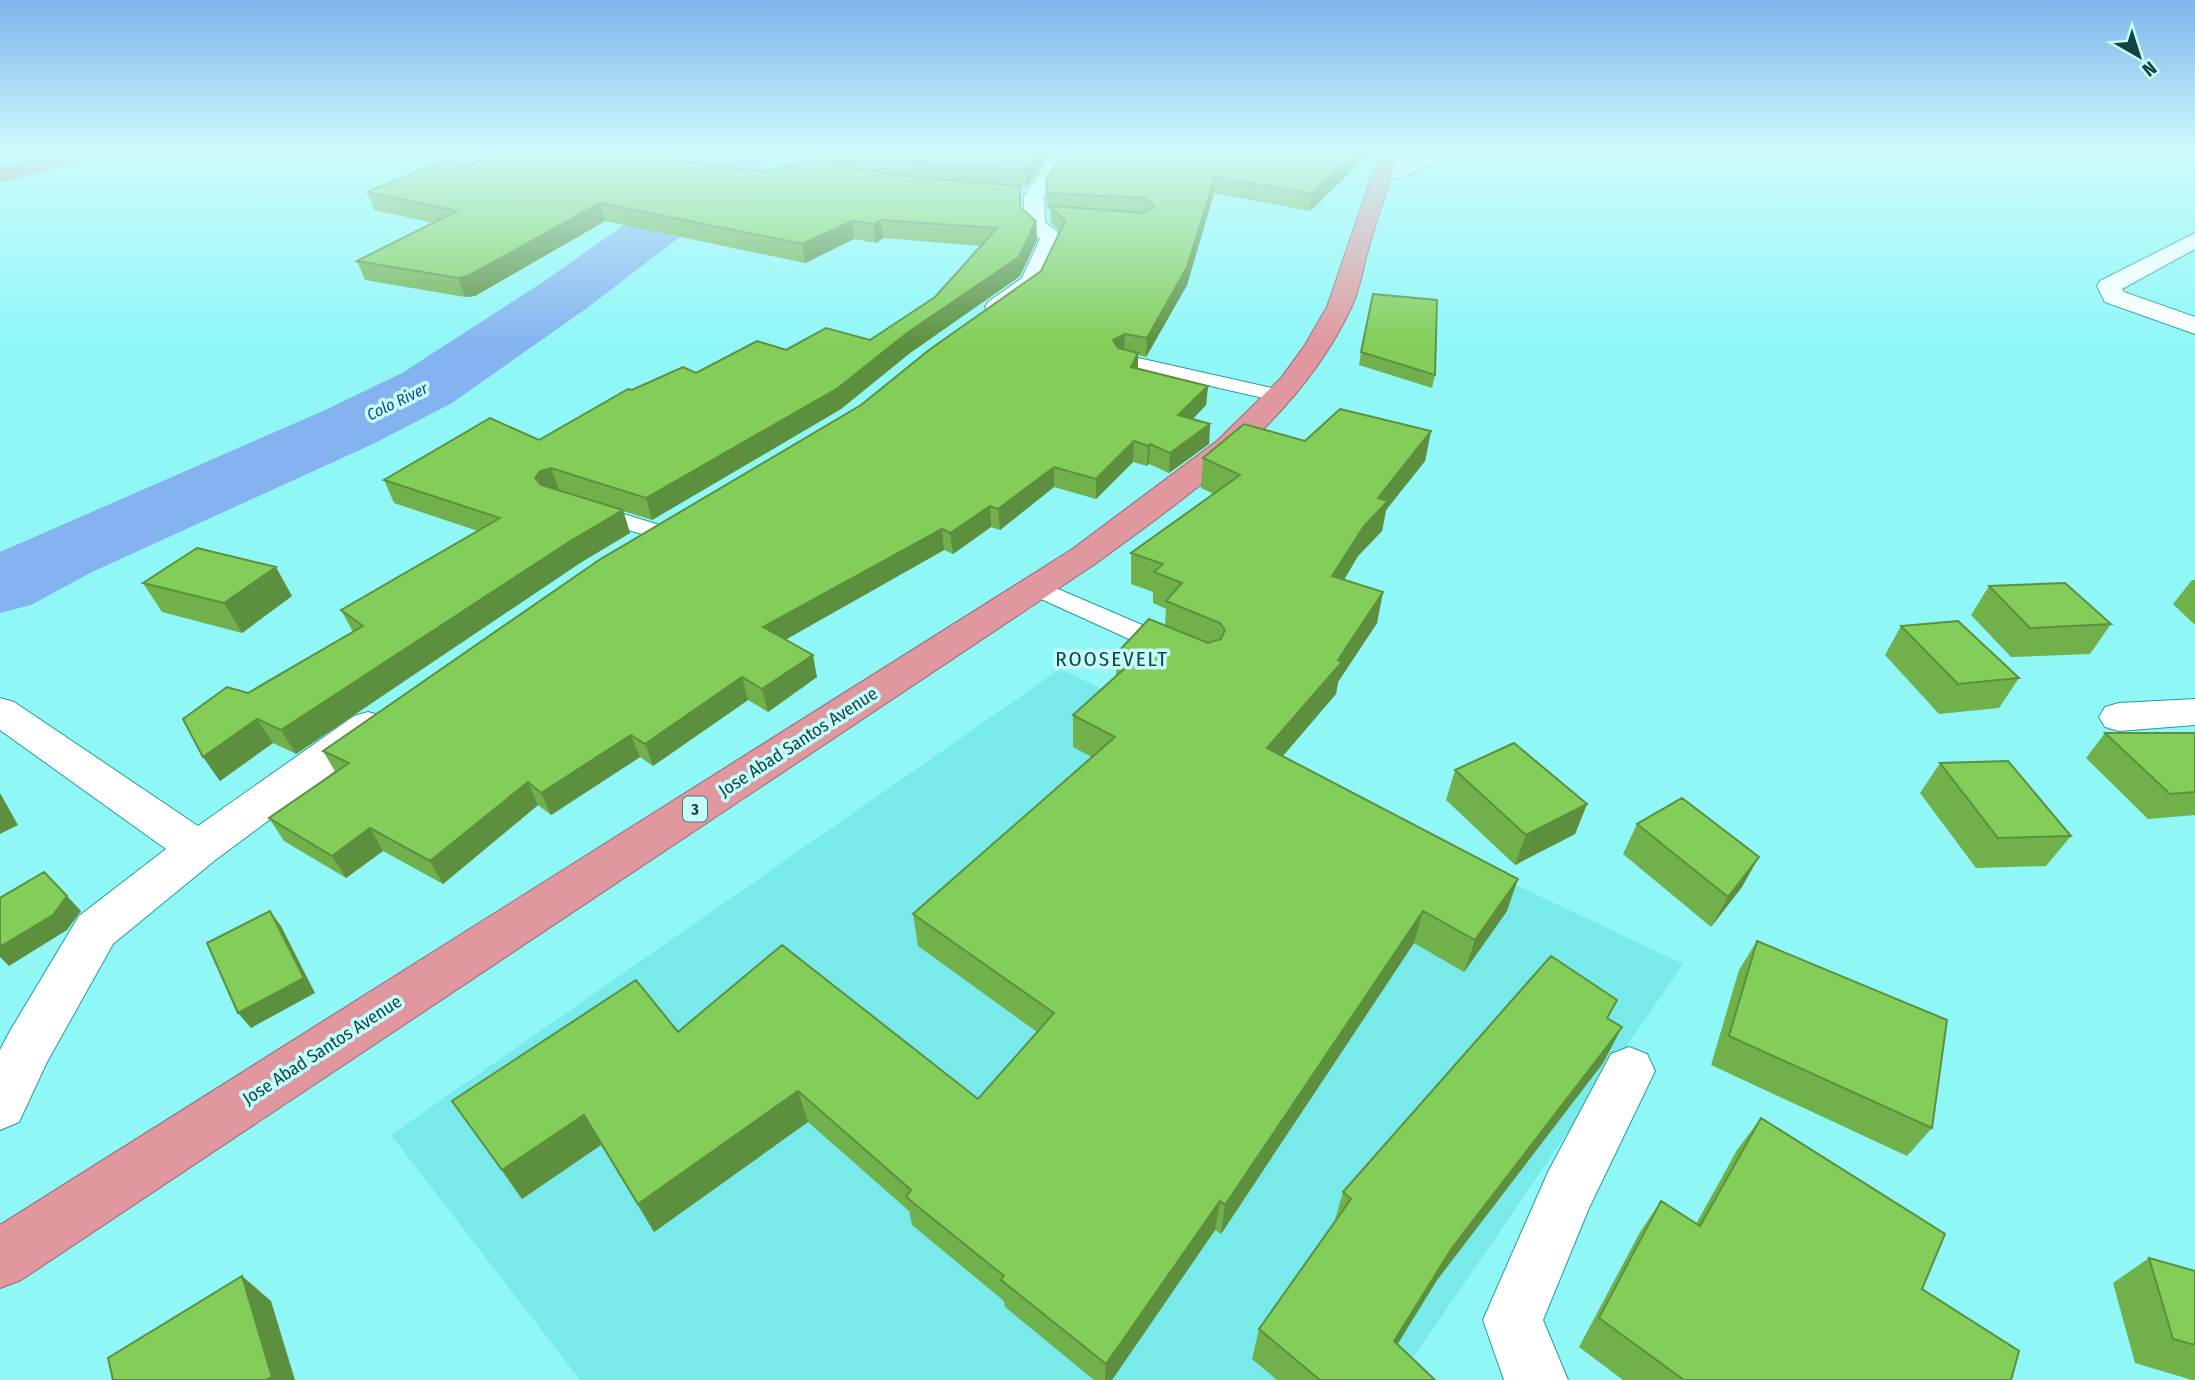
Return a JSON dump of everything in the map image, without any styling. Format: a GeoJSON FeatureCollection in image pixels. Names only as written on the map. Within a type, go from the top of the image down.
{"type":"FeatureCollection","features":[{"type":"Feature","properties":{"kind":"highway","name":"Jose Abad Santos Avenue"},"geometry":{"type":"LineString","coordinates":[[0,1259],[1037,588],[1209,465],[1281,396],[1321,344],[1340,304],[1369,214]]}},
{"type":"Feature","properties":{"kind":"street"},"geometry":{"type":"LineString","coordinates":[[965,330],[1032,282],[1052,237],[1034,225],[1038,214]]}},
{"type":"Feature","properties":{"kind":"street"},"geometry":{"type":"LineString","coordinates":[[2195,240],[2109,286],[2115,297],[2195,326]]}},
{"type":"Feature","properties":{"kind":"street"},"geometry":{"type":"LineString","coordinates":[[625,552],[670,525]]}},
{"type":"Feature","properties":{"kind":"street"},"geometry":{"type":"LineString","coordinates":[[0,1105],[28,1047],[96,930],[198,849],[393,709]]}},
{"type":"Feature","properties":{"kind":"street"},"geometry":{"type":"LineString","coordinates":[[0,711],[198,849]]}},
{"type":"Feature","properties":{"kind":"street"},"geometry":{"type":"LineString","coordinates":[[2119,717],[2195,712]]}},
{"type":"Feature","properties":{"kind":"street"},"geometry":{"type":"LineString","coordinates":[[1536,1380],[1513,1320],[1568,1192],[1629,1071]]}},
{"type":"Feature","properties":{"kind":"lane"},"geometry":{"type":"LineString","coordinates":[[1125,361],[1281,396]]}},
{"type":"Feature","properties":{"kind":"lane"},"geometry":{"type":"LineString","coordinates":[[570,504],[670,525]]}},
{"type":"Feature","properties":{"kind":"lane"},"geometry":{"type":"LineString","coordinates":[[1037,588],[1194,658]]}},
{"type":"Feature","properties":{"kind":"shaded area"},"geometry":{"type":"Polygon","coordinates":[[[1060,669],[1683,964],[1398,1380],[580,1380],[391,1135],[1060,669]]]}},
{"type":"Feature","properties":{"kind":"building"},"geometry":{"type":"Polygon","coordinates":[[[450,214],[579,214],[468,276],[458,278],[357,261],[450,214]]]}},
{"type":"Feature","properties":{"kind":"building"},"geometry":{"type":"Polygon","coordinates":[[[656,214],[1028,214],[1036,221],[1019,257],[907,333],[838,388],[646,498],[551,468],[540,471],[535,478],[541,485],[623,510],[572,540],[281,730],[257,719],[203,757],[183,719],[227,687],[248,693],[363,626],[341,610],[500,518],[384,480],[490,418],[539,440],[628,389],[632,390],[683,367],[696,373],[757,341],[786,350],[826,328],[870,340],[935,297],[997,228],[881,220],[874,224],[852,221],[802,244],[656,214]]]}},
{"type":"Feature","properties":{"kind":"building"},"geometry":{"type":"Polygon","coordinates":[[[1058,214],[1203,214],[1187,267],[1147,338],[1125,334],[1113,340],[1118,348],[1138,353],[1131,367],[1208,386],[1178,415],[1210,424],[1170,453],[1150,444],[1148,446],[1134,441],[1096,479],[1054,467],[998,509],[990,506],[950,533],[942,529],[763,627],[813,655],[762,689],[742,677],[645,744],[631,735],[541,793],[528,782],[430,861],[370,828],[332,856],[269,818],[349,763],[323,751],[599,560],[861,405],[929,350],[1041,271],[1065,221],[1058,214]]]}},
{"type":"Feature","properties":{"kind":"building"},"geometry":{"type":"Polygon","coordinates":[[[1373,294],[1437,300],[1435,375],[1361,352],[1373,294]]]}},
{"type":"Feature","properties":{"kind":"building"},"geometry":{"type":"Polygon","coordinates":[[[1340,409],[1431,431],[1378,498],[1388,501],[1364,526],[1332,576],[1383,592],[1338,660],[1342,662],[1267,748],[1518,879],[1475,940],[1423,911],[1225,1205],[1220,1201],[1106,1364],[1001,1280],[1004,1276],[906,1197],[911,1190],[798,1091],[638,1204],[584,1115],[502,1170],[452,1101],[636,980],[678,1032],[782,945],[978,1099],[1054,1013],[913,914],[1115,737],[1073,715],[1134,660],[1117,653],[1149,619],[1208,643],[1221,639],[1225,630],[1220,623],[1166,601],[1182,583],[1154,572],[1163,564],[1131,553],[1240,475],[1203,458],[1244,424],[1305,441],[1340,409]]]}},
{"type":"Feature","properties":{"kind":"building"},"geometry":{"type":"Polygon","coordinates":[[[197,548],[276,567],[224,603],[143,583],[197,548]]]}},
{"type":"Feature","properties":{"kind":"building"},"geometry":{"type":"Polygon","coordinates":[[[2065,583],[2111,624],[2030,628],[1989,586],[2065,583]]]}},
{"type":"Feature","properties":{"kind":"building"},"geometry":{"type":"Polygon","coordinates":[[[1958,621],[2019,678],[1958,684],[1901,626],[1958,621]]]}},
{"type":"Feature","properties":{"kind":"building"},"geometry":{"type":"Polygon","coordinates":[[[2105,733],[2195,733],[2195,792],[2170,794],[2105,733]]]}},
{"type":"Feature","properties":{"kind":"building"},"geometry":{"type":"Polygon","coordinates":[[[1514,743],[1587,804],[1526,835],[1455,770],[1514,743]]]}},
{"type":"Feature","properties":{"kind":"building"},"geometry":{"type":"Polygon","coordinates":[[[2008,761],[2071,836],[1998,838],[1940,763],[2008,761]]]}},
{"type":"Feature","properties":{"kind":"building"},"geometry":{"type":"Polygon","coordinates":[[[1682,798],[1759,857],[1728,897],[1637,824],[1682,798]]]}},
{"type":"Feature","properties":{"kind":"building"},"geometry":{"type":"Polygon","coordinates":[[[44,872],[67,896],[53,915],[0,947],[0,898],[44,872]]]}},
{"type":"Feature","properties":{"kind":"building"},"geometry":{"type":"Polygon","coordinates":[[[270,911],[304,978],[238,1013],[207,943],[270,911]]]}},
{"type":"Feature","properties":{"kind":"building"},"geometry":{"type":"Polygon","coordinates":[[[1757,941],[1947,1020],[1932,1128],[1729,1036],[1757,941]]]}},
{"type":"Feature","properties":{"kind":"building"},"geometry":{"type":"Polygon","coordinates":[[[1551,956],[1617,1000],[1607,1018],[1622,1027],[1452,1248],[1394,1341],[1435,1380],[1320,1380],[1259,1329],[1351,1199],[1343,1192],[1551,956]]]}},
{"type":"Feature","properties":{"kind":"building"},"geometry":{"type":"Polygon","coordinates":[[[1761,1118],[1945,1234],[1922,1289],[2019,1351],[2011,1380],[1684,1380],[1599,1318],[1661,1201],[1700,1226],[1761,1118]]]}},
{"type":"Feature","properties":{"kind":"building"},"geometry":{"type":"Polygon","coordinates":[[[2149,1258],[2195,1271],[2195,1345],[2173,1339],[2149,1258]]]}},
{"type":"Feature","properties":{"kind":"building"},"geometry":{"type":"Polygon","coordinates":[[[242,1276],[272,1377],[266,1380],[113,1380],[108,1358],[242,1276]]]}},
{"type":"Feature","properties":{"kind":"waterway","name":"Colo River"},"geometry":{"type":"LineString","coordinates":[[0,586],[62,554],[349,427],[427,388],[565,295],[674,214]]}},
{"type":"Feature","properties":{"kind":"district","name":"ROOSEVELT"},"geometry":{"type":"Point","coordinates":[1112,659]}}]}
